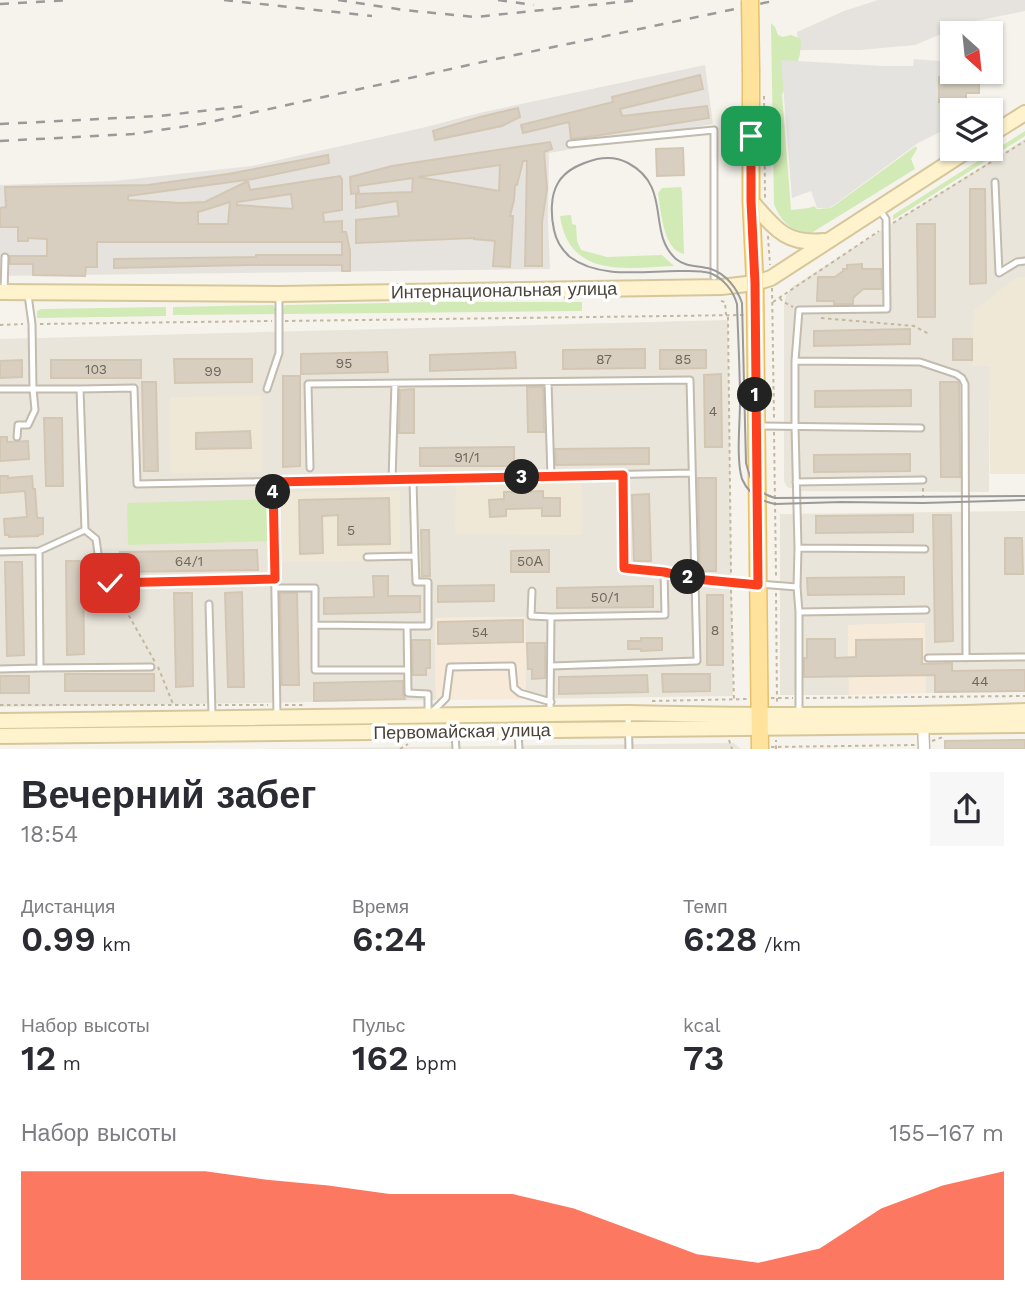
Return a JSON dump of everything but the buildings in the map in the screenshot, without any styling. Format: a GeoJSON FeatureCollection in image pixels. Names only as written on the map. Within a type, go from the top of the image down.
{"type":"FeatureCollection","features":[{"type":"Feature","properties":{"kind":"main road"},"geometry":{"type":"LineString","coordinates":[[750,0],[759,713],[770,748]]}},
{"type":"Feature","properties":{"kind":"main road"},"geometry":{"type":"LineString","coordinates":[[1003,127],[1025,113]]}},
{"type":"Feature","properties":{"kind":"main road","name":"Интернациональная улица"},"geometry":{"type":"LineString","coordinates":[[2,292],[279,294],[721,287],[755,283],[771,278],[951,161]]}},
{"type":"Feature","properties":{"kind":"main road"},"geometry":{"type":"LineString","coordinates":[[751,201],[785,236],[811,242],[826,241]]}},
{"type":"Feature","properties":{"kind":"main road","name":"Первомайская улица"},"geometry":{"type":"LineString","coordinates":[[0,721],[212,712],[229,718],[277,711],[428,716],[517,715],[550,708],[723,716],[759,713],[1025,725]]}},
{"type":"Feature","properties":{"kind":"main road","name":"Первомайская улица"},"geometry":{"type":"LineString","coordinates":[[0,736],[628,729],[759,713],[923,720],[1025,711]]}},
{"type":"Feature","properties":{"kind":"main road"},"geometry":{"type":"LineString","coordinates":[[229,718],[232,749]]}},
{"type":"Feature","properties":{"kind":"street"},"geometry":{"type":"LineString","coordinates":[[923,720],[923,747]]}},
{"type":"Feature","properties":{"kind":"lane"},"geometry":{"type":"LineString","coordinates":[[570,144],[714,130],[714,277]]}},
{"type":"Feature","properties":{"kind":"lane"},"geometry":{"type":"LineString","coordinates":[[995,181],[999,272],[1017,262],[1025,261]]}},
{"type":"Feature","properties":{"kind":"lane"},"geometry":{"type":"LineString","coordinates":[[799,715],[795,361],[799,310],[887,309],[886,219],[878,208]]}},
{"type":"Feature","properties":{"kind":"lane"},"geometry":{"type":"LineString","coordinates":[[2,292],[5,257]]}},
{"type":"Feature","properties":{"kind":"lane"},"geometry":{"type":"LineString","coordinates":[[17,438],[18,425],[28,425],[36,410],[32,324],[27,291]]}},
{"type":"Feature","properties":{"kind":"lane"},"geometry":{"type":"LineString","coordinates":[[267,389],[279,353],[279,294]]}},
{"type":"Feature","properties":{"kind":"lane"},"geometry":{"type":"LineString","coordinates":[[795,361],[920,362],[956,374],[965,384],[966,658]]}},
{"type":"Feature","properties":{"kind":"lane"},"geometry":{"type":"LineString","coordinates":[[310,468],[308,384],[690,380],[697,662],[551,666]]}},
{"type":"Feature","properties":{"kind":"lane"},"geometry":{"type":"LineString","coordinates":[[548,382],[551,477]]}},
{"type":"Feature","properties":{"kind":"lane"},"geometry":{"type":"LineString","coordinates":[[392,480],[395,383]]}},
{"type":"Feature","properties":{"kind":"lane"},"geometry":{"type":"LineString","coordinates":[[0,389],[134,388],[137,484],[692,473]]}},
{"type":"Feature","properties":{"kind":"lane"},"geometry":{"type":"LineString","coordinates":[[80,389],[85,530]]}},
{"type":"Feature","properties":{"kind":"lane"},"geometry":{"type":"LineString","coordinates":[[756,426],[921,428]]}},
{"type":"Feature","properties":{"kind":"lane"},"geometry":{"type":"LineString","coordinates":[[623,475],[624,568],[696,579],[797,587]]}},
{"type":"Feature","properties":{"kind":"lane"},"geometry":{"type":"LineString","coordinates":[[315,625],[428,626],[428,582],[416,582],[413,480]]}},
{"type":"Feature","properties":{"kind":"lane"},"geometry":{"type":"LineString","coordinates":[[796,482],[923,480]]}},
{"type":"Feature","properties":{"kind":"lane"},"geometry":{"type":"LineString","coordinates":[[273,482],[277,711]]}},
{"type":"Feature","properties":{"kind":"lane"},"geometry":{"type":"LineString","coordinates":[[0,552],[39,551],[85,530]]}},
{"type":"Feature","properties":{"kind":"lane"},"geometry":{"type":"LineString","coordinates":[[85,530],[96,538],[102,583],[275,579]]}},
{"type":"Feature","properties":{"kind":"lane"},"geometry":{"type":"LineString","coordinates":[[798,548],[925,549]]}},
{"type":"Feature","properties":{"kind":"lane"},"geometry":{"type":"LineString","coordinates":[[39,551],[40,668]]}},
{"type":"Feature","properties":{"kind":"lane"},"geometry":{"type":"LineString","coordinates":[[367,557],[415,556]]}},
{"type":"Feature","properties":{"kind":"lane"},"geometry":{"type":"LineString","coordinates":[[532,591],[531,616],[665,615],[664,572]]}},
{"type":"Feature","properties":{"kind":"lane"},"geometry":{"type":"LineString","coordinates":[[275,588],[315,588],[315,670],[407,670]]}},
{"type":"Feature","properties":{"kind":"lane"},"geometry":{"type":"LineString","coordinates":[[209,604],[212,712]]}},
{"type":"Feature","properties":{"kind":"lane"},"geometry":{"type":"LineString","coordinates":[[799,611],[926,610]]}},
{"type":"Feature","properties":{"kind":"lane"},"geometry":{"type":"LineString","coordinates":[[428,716],[446,698],[450,667],[512,666],[514,688],[550,708],[551,617]]}},
{"type":"Feature","properties":{"kind":"lane"},"geometry":{"type":"LineString","coordinates":[[407,626],[408,693],[428,694],[428,716]]}},
{"type":"Feature","properties":{"kind":"lane"},"geometry":{"type":"LineString","coordinates":[[928,658],[1025,657]]}},
{"type":"Feature","properties":{"kind":"lane"},"geometry":{"type":"LineString","coordinates":[[0,669],[150,667]]}},
{"type":"Feature","properties":{"kind":"lane"},"geometry":{"type":"LineString","coordinates":[[628,713],[629,749]]}},
{"type":"Feature","properties":{"kind":"lane"},"geometry":{"type":"LineString","coordinates":[[517,715],[519,749]]}},
{"type":"Feature","properties":{"kind":"lane"},"geometry":{"type":"LineString","coordinates":[[455,731],[456,749]]}},
{"type":"Feature","properties":{"kind":"path"},"geometry":{"type":"LineString","coordinates":[[764,87],[772,302],[777,698]]}},
{"type":"Feature","properties":{"kind":"path"},"geometry":{"type":"LineString","coordinates":[[772,302],[1025,141]]}},
{"type":"Feature","properties":{"kind":"path"},"geometry":{"type":"LineString","coordinates":[[780,297],[782,301],[799,310],[825,319],[914,326],[929,334]]}},
{"type":"Feature","properties":{"kind":"path"},"geometry":{"type":"LineString","coordinates":[[721,301],[725,302],[728,316],[734,701]]}},
{"type":"Feature","properties":{"kind":"path"},"geometry":{"type":"LineString","coordinates":[[0,325],[726,316]]}},
{"type":"Feature","properties":{"kind":"path"},"geometry":{"type":"LineString","coordinates":[[923,480],[923,497]]}},
{"type":"Feature","properties":{"kind":"path"},"geometry":{"type":"LineString","coordinates":[[110,583],[155,661],[174,705]]}},
{"type":"Feature","properties":{"kind":"path"},"geometry":{"type":"LineString","coordinates":[[642,701],[734,701],[759,713],[777,698],[1025,696]]}},
{"type":"Feature","properties":{"kind":"path"},"geometry":{"type":"LineString","coordinates":[[0,705],[174,705],[212,712],[277,711],[309,705]]}},
{"type":"Feature","properties":{"kind":"path"},"geometry":{"type":"LineString","coordinates":[[770,748],[923,747]]}},
{"type":"Feature","properties":{"kind":"shaded area"},"geometry":{"type":"Polygon","coordinates":[[[878,0],[1025,0],[1025,11],[975,21],[940,21],[940,35],[915,45],[860,50],[799,50],[797,32],[844,11],[878,0]]]}},
{"type":"Feature","properties":{"kind":"shaded area"},"geometry":{"type":"Polygon","coordinates":[[[914,59],[940,61],[940,132],[918,143],[830,208],[817,208],[811,191],[792,198],[781,60],[913,66],[914,59]]]}},
{"type":"Feature","properties":{"kind":"shaded area"},"geometry":{"type":"Polygon","coordinates":[[[705,65],[713,124],[549,153],[550,269],[0,276],[0,185],[114,181],[252,166],[479,113],[705,65]]]}},
{"type":"Feature","properties":{"kind":"shaded area"},"geometry":{"type":"Polygon","coordinates":[[[1025,139],[1025,277],[1017,277],[973,366],[990,366],[989,492],[800,491],[787,487],[784,481],[786,296],[792,287],[990,161],[1003,161],[1003,153],[1025,139]]]}},
{"type":"Feature","properties":{"kind":"shaded area"},"geometry":{"type":"Polygon","coordinates":[[[1017,277],[1025,277],[1025,474],[990,474],[990,366],[972,366],[973,311],[1017,277]]]}},
{"type":"Feature","properties":{"kind":"shaded area"},"geometry":{"type":"Polygon","coordinates":[[[728,320],[733,696],[526,699],[525,617],[435,618],[436,700],[0,707],[0,339],[728,320]]]}},
{"type":"Feature","properties":{"kind":"shaded area"},"geometry":{"type":"Polygon","coordinates":[[[261,396],[262,472],[171,473],[170,397],[261,396]]]}},
{"type":"Feature","properties":{"kind":"shaded area"},"geometry":{"type":"Polygon","coordinates":[[[456,478],[582,480],[581,535],[455,534],[456,478]]]}},
{"type":"Feature","properties":{"kind":"shaded area"},"geometry":{"type":"Polygon","coordinates":[[[400,491],[400,561],[282,562],[281,492],[400,491]]]}},
{"type":"Feature","properties":{"kind":"shaded area"},"geometry":{"type":"Polygon","coordinates":[[[1025,511],[1025,692],[926,693],[924,623],[848,625],[849,695],[780,695],[780,514],[1025,511]]]}},
{"type":"Feature","properties":{"kind":"shaded area"},"geometry":{"type":"Polygon","coordinates":[[[525,617],[526,699],[436,700],[435,618],[525,617]]]}},
{"type":"Feature","properties":{"kind":"shaded area"},"geometry":{"type":"Polygon","coordinates":[[[925,623],[926,693],[849,695],[848,625],[925,623]]]}},
{"type":"Feature","properties":{"kind":"shaded area"},"geometry":{"type":"Polygon","coordinates":[[[734,743],[741,749],[248,749],[734,743]]]}},
{"type":"Feature","properties":{"kind":"green space"},"geometry":{"type":"Polygon","coordinates":[[[771,23],[778,35],[791,35],[801,39],[795,71],[782,94],[791,210],[814,206],[817,209],[831,208],[916,146],[917,149],[911,159],[915,169],[808,235],[787,224],[774,204],[771,23]]]}},
{"type":"Feature","properties":{"kind":"green space"},"geometry":{"type":"Polygon","coordinates":[[[1025,131],[1025,136],[1003,150],[1003,145],[1025,131]]]}},
{"type":"Feature","properties":{"kind":"green space"},"geometry":{"type":"Polygon","coordinates":[[[978,161],[986,161],[893,220],[893,215],[978,161]]]}},
{"type":"Feature","properties":{"kind":"green space"},"geometry":{"type":"Polygon","coordinates":[[[681,187],[684,254],[677,251],[667,238],[658,193],[662,188],[681,187]]]}},
{"type":"Feature","properties":{"kind":"green space"},"geometry":{"type":"Polygon","coordinates":[[[571,215],[581,250],[607,257],[662,255],[674,266],[620,268],[588,260],[575,251],[566,236],[560,216],[571,215]]]}},
{"type":"Feature","properties":{"kind":"green space"},"geometry":{"type":"Polygon","coordinates":[[[582,302],[582,311],[283,314],[286,305],[582,302]]]}},
{"type":"Feature","properties":{"kind":"green space"},"geometry":{"type":"Polygon","coordinates":[[[273,305],[276,314],[173,315],[173,307],[273,305]]]}},
{"type":"Feature","properties":{"kind":"green space"},"geometry":{"type":"Polygon","coordinates":[[[166,307],[166,316],[37,318],[37,311],[41,309],[166,307]]]}},
{"type":"Feature","properties":{"kind":"green space"},"geometry":{"type":"Polygon","coordinates":[[[271,499],[271,541],[128,545],[127,503],[271,499]]]}},
{"type":"Feature","properties":{"kind":"tram line"},"geometry":{"type":"LineString","coordinates":[[1025,496],[775,498],[758,490],[746,463],[742,303],[734,287],[716,271],[684,264],[676,259],[662,236],[650,184],[642,173],[628,163],[601,158],[580,165],[561,178],[552,200],[553,224],[558,241],[570,257],[582,264],[608,271],[706,272],[719,278],[730,289],[737,304],[740,471],[742,479],[755,496],[775,504],[1025,500]]}},
{"type":"Feature","properties":{"kind":"railway"},"geometry":{"type":"LineString","coordinates":[[0,4],[71,0]]}},
{"type":"Feature","properties":{"kind":"railway"},"geometry":{"type":"LineString","coordinates":[[224,0],[372,16]]}},
{"type":"Feature","properties":{"kind":"railway"},"geometry":{"type":"LineString","coordinates":[[338,0],[475,17],[640,0]]}},
{"type":"Feature","properties":{"kind":"railway"},"geometry":{"type":"LineString","coordinates":[[498,0],[534,5]]}},
{"type":"Feature","properties":{"kind":"railway"},"geometry":{"type":"LineString","coordinates":[[0,141],[133,134],[201,124],[778,0]]}},
{"type":"Feature","properties":{"kind":"railway"},"geometry":{"type":"LineString","coordinates":[[0,124],[159,116],[246,106]]}},
{"type":"Feature","properties":{"kind":"route"},"geometry":{"type":"LineString","coordinates":[[110,583],[275,579],[273,482],[623,475],[624,568],[758,585],[751,136]]}}]}
